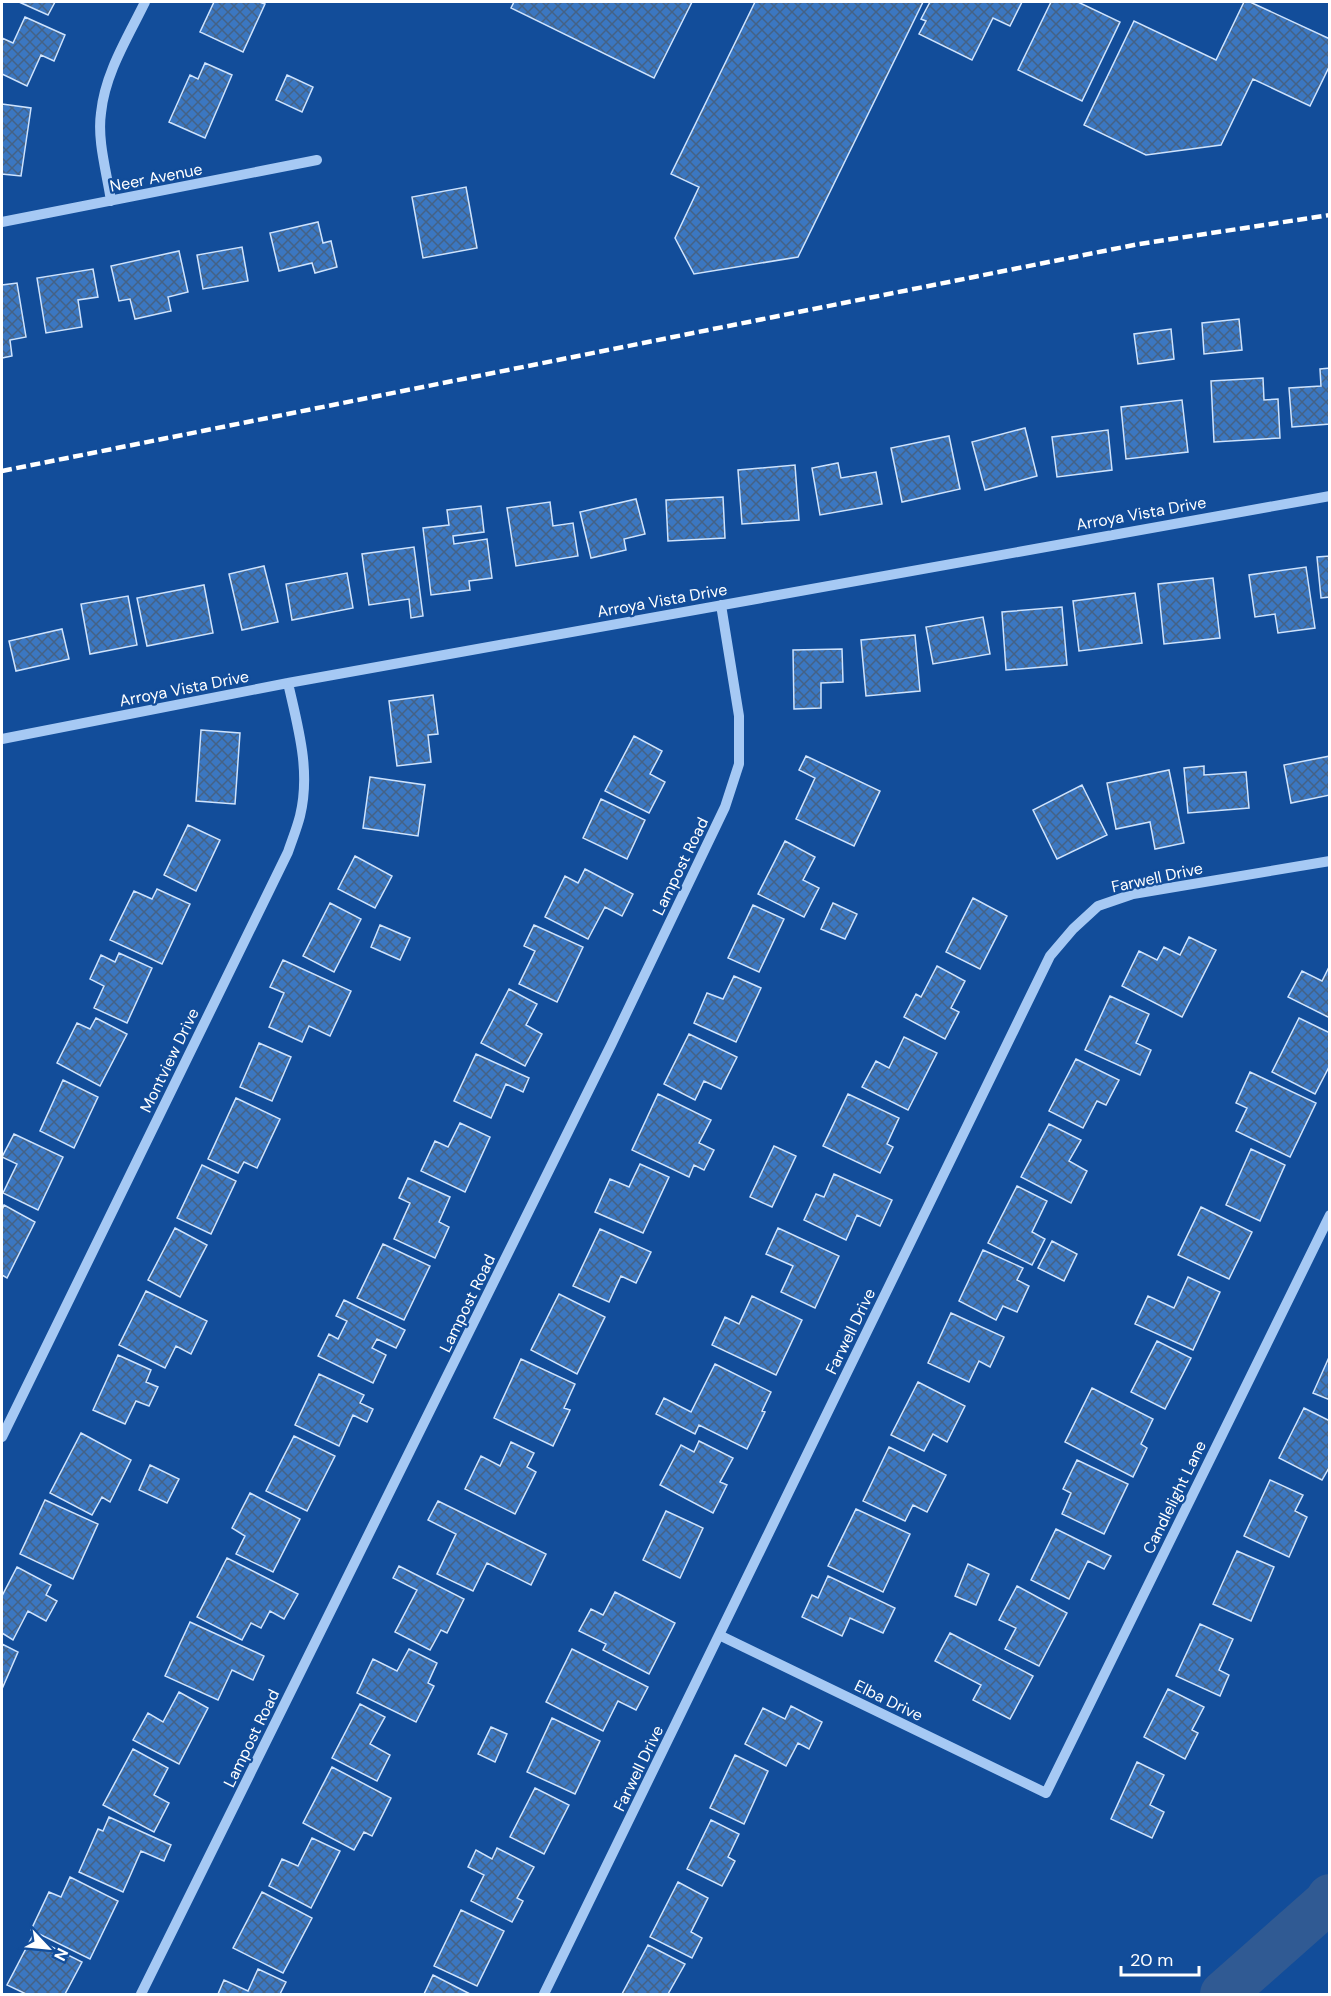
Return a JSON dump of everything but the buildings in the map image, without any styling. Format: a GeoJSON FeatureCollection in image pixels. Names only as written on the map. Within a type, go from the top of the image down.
{"type":"FeatureCollection","features":[{"type":"Feature","properties":{"kind":"street"},"geometry":{"type":"LineString","coordinates":[[111,201],[101,139],[100,114],[108,78],[146,2]]}},
{"type":"Feature","properties":{"kind":"street","name":"Neer Avenue"},"geometry":{"type":"LineString","coordinates":[[2,222],[317,160]]}},
{"type":"Feature","properties":{"kind":"street","name":"Arroya Vista Drive"},"geometry":{"type":"LineString","coordinates":[[2,739],[288,683],[1329,496]]}},
{"type":"Feature","properties":{"kind":"street","name":"Lampost Road"},"geometry":{"type":"LineString","coordinates":[[141,1995],[601,1066],[725,807],[740,764],[740,716],[721,605]]}},
{"type":"Feature","properties":{"kind":"street","name":"Montview Drive"},"geometry":{"type":"LineString","coordinates":[[2,1437],[288,852],[300,817],[305,780],[302,743],[288,683]]}},
{"type":"Feature","properties":{"kind":"street","name":"Farwell Drive"},"geometry":{"type":"LineString","coordinates":[[544,1995],[1050,956],[1072,929],[1098,906],[1133,894],[1329,861]]}},
{"type":"Feature","properties":{"kind":"street","name":"Candlelight Lane"},"geometry":{"type":"LineString","coordinates":[[1046,1793],[1329,1215]]}},
{"type":"Feature","properties":{"kind":"street","name":"Elba Drive"},"geometry":{"type":"LineString","coordinates":[[719,1635],[1046,1793]]}},
{"type":"Feature","properties":{"kind":"waterway"},"geometry":{"type":"LineString","coordinates":[[1223,1994],[1330,1897]]}},
{"type":"Feature","properties":{"kind":"railway"},"geometry":{"type":"LineString","coordinates":[[2,471],[1139,244],[1330,215]]}}]}
